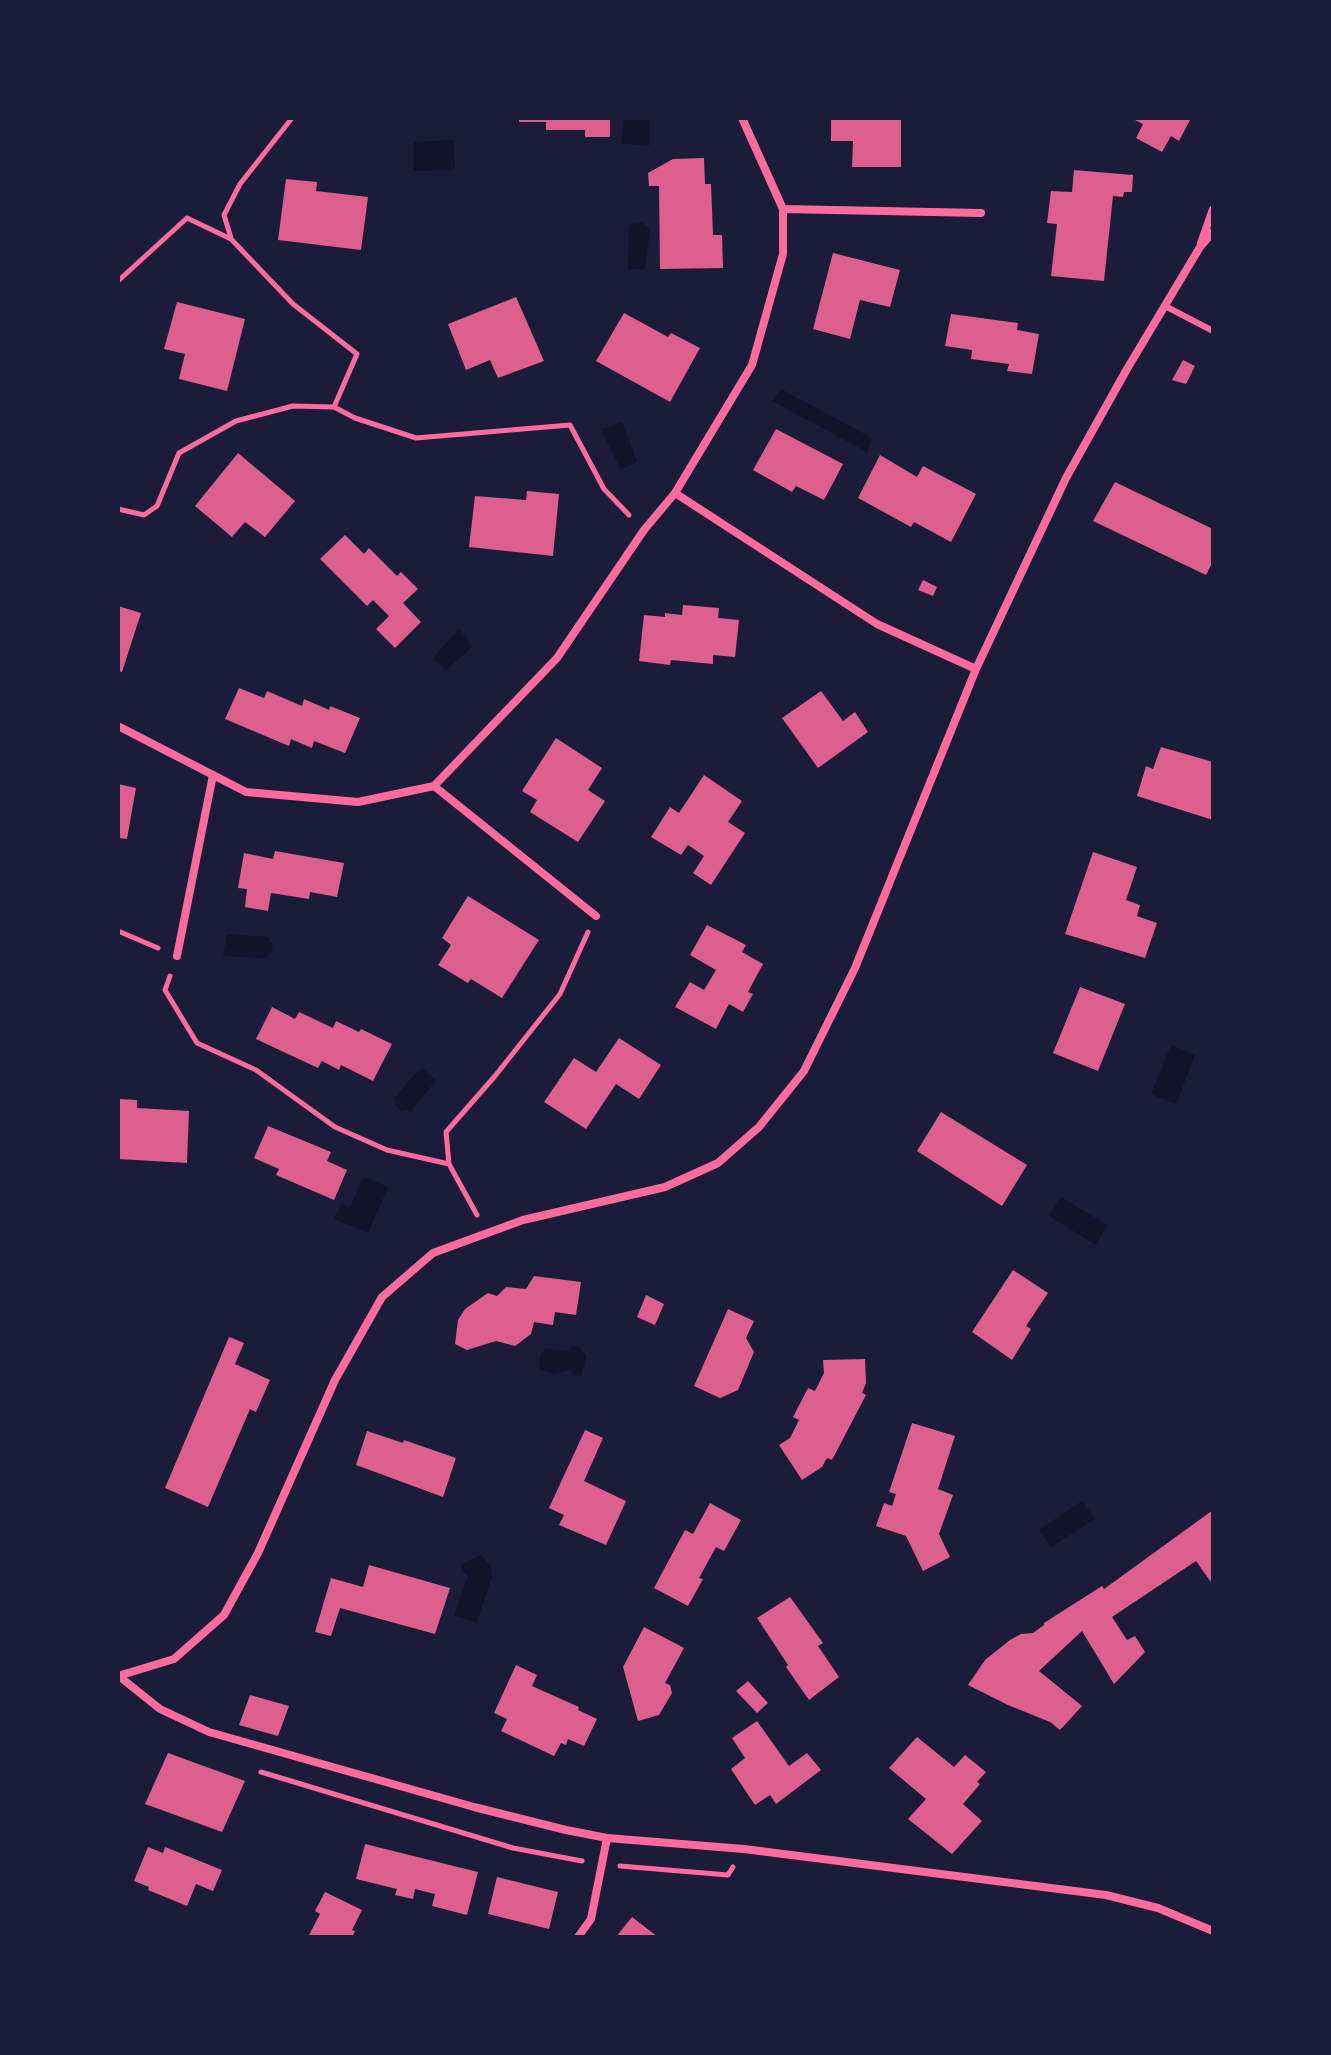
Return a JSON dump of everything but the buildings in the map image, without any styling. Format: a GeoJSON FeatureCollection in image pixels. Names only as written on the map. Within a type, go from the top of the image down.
{"type":"FeatureCollection","features":[{"type":"Feature","properties":{"kind":"street"},"geometry":{"type":"LineString","coordinates":[[118,726],[246,792],[358,802],[434,786],[557,658],[644,530],[675,493],[752,365],[783,254],[783,209],[742,118]]}},
{"type":"Feature","properties":{"kind":"street"},"geometry":{"type":"LineString","coordinates":[[783,209],[981,213]]}},
{"type":"Feature","properties":{"kind":"street"},"geometry":{"type":"LineString","coordinates":[[1200,247],[1213,209]]}},
{"type":"Feature","properties":{"kind":"street"},"geometry":{"type":"LineString","coordinates":[[119,1676],[174,1659],[224,1615],[258,1553],[335,1380],[382,1297],[433,1253],[523,1220],[665,1187],[718,1163],[759,1127],[804,1071],[855,968],[976,669],[1066,478],[1127,369],[1200,247],[1213,232]]}},
{"type":"Feature","properties":{"kind":"street"},"geometry":{"type":"LineString","coordinates":[[675,493],[877,624],[976,669]]}},
{"type":"Feature","properties":{"kind":"street"},"geometry":{"type":"LineString","coordinates":[[177,956],[213,775]]}},
{"type":"Feature","properties":{"kind":"street"},"geometry":{"type":"LineString","coordinates":[[434,786],[596,916]]}},
{"type":"Feature","properties":{"kind":"street"},"geometry":{"type":"LineString","coordinates":[[119,1676],[160,1709],[209,1732],[474,1807],[607,1838],[744,1849],[1106,1895],[1158,1908],[1213,1931]]}},
{"type":"Feature","properties":{"kind":"street"},"geometry":{"type":"LineString","coordinates":[[578,1937],[591,1919],[607,1838]]}},
{"type":"Feature","properties":{"kind":"lane"},"geometry":{"type":"LineString","coordinates":[[1165,306],[1213,331]]}},
{"type":"Feature","properties":{"kind":"path"},"geometry":{"type":"LineString","coordinates":[[231,239],[224,215],[240,184],[292,118]]}},
{"type":"Feature","properties":{"kind":"path"},"geometry":{"type":"LineString","coordinates":[[118,281],[187,218],[231,239],[293,304],[357,354],[334,407]]}},
{"type":"Feature","properties":{"kind":"path"},"geometry":{"type":"LineString","coordinates":[[118,509],[144,515],[157,506],[179,453],[236,421],[293,406],[334,407],[355,418],[416,438],[570,425],[604,489],[644,530]]}},
{"type":"Feature","properties":{"kind":"path"},"geometry":{"type":"LineString","coordinates":[[486,1233],[449,1164],[446,1132],[560,994],[596,916]]}},
{"type":"Feature","properties":{"kind":"path"},"geometry":{"type":"LineString","coordinates":[[118,931],[177,956],[165,990],[197,1043],[256,1070],[335,1127],[387,1150],[449,1164]]}},
{"type":"Feature","properties":{"kind":"shaded area"},"geometry":{"type":"Polygon","coordinates":[[[624,118],[650,118],[649,146],[621,143],[624,118]]]}},
{"type":"Feature","properties":{"kind":"shaded area"},"geometry":{"type":"Polygon","coordinates":[[[454,140],[455,170],[413,171],[414,142],[454,140]]]}},
{"type":"Feature","properties":{"kind":"shaded area"},"geometry":{"type":"Polygon","coordinates":[[[643,223],[650,230],[645,269],[628,269],[629,226],[643,223]]]}},
{"type":"Feature","properties":{"kind":"shaded area"},"geometry":{"type":"Polygon","coordinates":[[[781,389],[872,438],[867,452],[772,401],[781,389]]]}},
{"type":"Feature","properties":{"kind":"shaded area"},"geometry":{"type":"Polygon","coordinates":[[[622,422],[637,462],[621,469],[601,430],[622,422]]]}},
{"type":"Feature","properties":{"kind":"shaded area"},"geometry":{"type":"Polygon","coordinates":[[[459,629],[473,646],[446,670],[433,658],[459,629]]]}},
{"type":"Feature","properties":{"kind":"shaded area"},"geometry":{"type":"Polygon","coordinates":[[[227,934],[268,937],[273,946],[271,954],[262,958],[223,956],[227,934]]]}},
{"type":"Feature","properties":{"kind":"shaded area"},"geometry":{"type":"Polygon","coordinates":[[[1171,1045],[1195,1055],[1176,1104],[1151,1094],[1171,1045]]]}},
{"type":"Feature","properties":{"kind":"shaded area"},"geometry":{"type":"Polygon","coordinates":[[[422,1068],[436,1080],[410,1111],[402,1112],[394,1099],[422,1068]]]}},
{"type":"Feature","properties":{"kind":"shaded area"},"geometry":{"type":"Polygon","coordinates":[[[363,1177],[388,1187],[368,1233],[334,1219],[341,1204],[350,1208],[363,1177]]]}},
{"type":"Feature","properties":{"kind":"shaded area"},"geometry":{"type":"Polygon","coordinates":[[[1061,1197],[1107,1225],[1096,1245],[1049,1216],[1061,1197]]]}},
{"type":"Feature","properties":{"kind":"shaded area"},"geometry":{"type":"Polygon","coordinates":[[[573,1346],[580,1348],[586,1356],[582,1376],[568,1370],[554,1374],[540,1370],[541,1354],[546,1348],[565,1351],[573,1346]]]}},
{"type":"Feature","properties":{"kind":"shaded area"},"geometry":{"type":"Polygon","coordinates":[[[1082,1501],[1095,1519],[1051,1547],[1039,1530],[1082,1501]]]}},
{"type":"Feature","properties":{"kind":"shaded area"},"geometry":{"type":"Polygon","coordinates":[[[481,1555],[491,1567],[492,1577],[477,1622],[454,1616],[468,1576],[461,1569],[462,1564],[481,1555]]]}}]}
